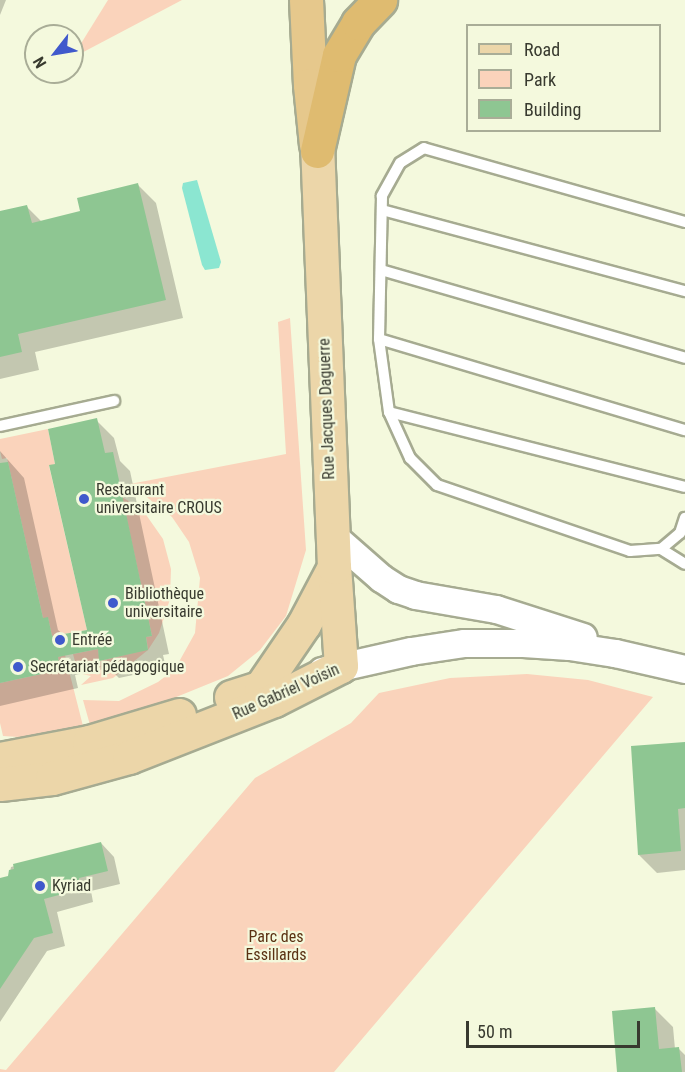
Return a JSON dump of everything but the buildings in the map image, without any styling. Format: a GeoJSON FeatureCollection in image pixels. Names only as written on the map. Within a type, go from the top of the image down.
{"type":"FeatureCollection","features":[{"type":"Feature","properties":{"kind":"highway"},"geometry":{"type":"LineString","coordinates":[[306,0],[310,85],[317,151]]}},
{"type":"Feature","properties":{"kind":"highway"},"geometry":{"type":"LineString","coordinates":[[317,151],[339,55],[358,23],[380,0]]}},
{"type":"Feature","properties":{"kind":"main road","name":"Rue Jacques Daguerre"},"geometry":{"type":"LineString","coordinates":[[317,151],[333,552],[341,666]]}},
{"type":"Feature","properties":{"kind":"main road"},"geometry":{"type":"LineString","coordinates":[[0,759],[89,742],[146,726],[261,687],[304,624],[333,552]]}},
{"type":"Feature","properties":{"kind":"main road","name":"Rue Gabriel Voisin"},"geometry":{"type":"LineString","coordinates":[[0,784],[52,778],[129,757],[274,700],[341,666]]}},
{"type":"Feature","properties":{"kind":"street"},"geometry":{"type":"LineString","coordinates":[[333,552],[406,592],[496,609],[676,666]]}},
{"type":"Feature","properties":{"kind":"street","name":"Rue Gabriel Voisin"},"geometry":{"type":"LineString","coordinates":[[341,666],[464,644],[511,643],[569,646],[676,666]]}},
{"type":"Feature","properties":{"kind":"street"},"geometry":{"type":"LineString","coordinates":[[261,687],[341,666]]}},
{"type":"Feature","properties":{"kind":"lane"},"geometry":{"type":"LineString","coordinates":[[685,222],[424,148],[400,163],[382,196],[379,339],[389,412],[410,458],[437,485],[630,551],[661,549],[685,564]]}},
{"type":"Feature","properties":{"kind":"lane"},"geometry":{"type":"LineString","coordinates":[[382,210],[685,291]]}},
{"type":"Feature","properties":{"kind":"lane"},"geometry":{"type":"LineString","coordinates":[[381,270],[685,358]]}},
{"type":"Feature","properties":{"kind":"lane"},"geometry":{"type":"LineString","coordinates":[[379,339],[685,430]]}},
{"type":"Feature","properties":{"kind":"lane"},"geometry":{"type":"LineString","coordinates":[[0,426],[114,400]]}},
{"type":"Feature","properties":{"kind":"lane"},"geometry":{"type":"LineString","coordinates":[[389,412],[685,487]]}},
{"type":"Feature","properties":{"kind":"lane"},"geometry":{"type":"LineString","coordinates":[[661,549],[680,533],[685,518]]}},
{"type":"Feature","properties":{"kind":"green space"},"geometry":{"type":"Polygon","coordinates":[[[108,0],[182,0],[84,52],[84,39],[108,0]]]}},
{"type":"Feature","properties":{"kind":"green space"},"geometry":{"type":"Polygon","coordinates":[[[290,318],[306,550],[286,616],[260,650],[228,676],[164,702],[90,725],[83,700],[119,701],[158,682],[175,669],[195,633],[200,578],[189,542],[172,517],[130,484],[286,454],[278,322],[290,318]]]}},
{"type":"Feature","properties":{"kind":"green space"},"geometry":{"type":"Polygon","coordinates":[[[48,429],[55,464],[49,466],[87,630],[52,636],[48,618],[43,618],[7,458],[2,459],[0,451],[0,439],[48,429]]]}},
{"type":"Feature","properties":{"kind":"green space"},"geometry":{"type":"Polygon","coordinates":[[[122,497],[142,509],[163,539],[171,569],[170,599],[159,633],[148,650],[113,678],[81,685],[91,676],[78,673],[73,654],[98,649],[100,661],[148,649],[146,637],[152,636],[122,497]]]}},
{"type":"Feature","properties":{"kind":"green space"},"geometry":{"type":"Polygon","coordinates":[[[65,655],[83,726],[35,738],[3,736],[0,723],[0,683],[60,670],[58,657],[65,655]]]}},
{"type":"Feature","properties":{"kind":"green space","name":"Parc des Essillards"},"geometry":{"type":"Polygon","coordinates":[[[527,674],[588,680],[653,697],[334,1072],[0,1072],[0,1069],[6,1070],[255,778],[351,723],[379,693],[450,678],[527,674]]]}},
{"type":"Feature","properties":{"kind":"water"},"geometry":{"type":"Polygon","coordinates":[[[197,180],[221,262],[219,268],[205,270],[202,265],[182,188],[183,183],[197,180]]]}},
{"type":"Feature","properties":{"kind":"place","name":"Restaurant universitaire CROUS"},"geometry":{"type":"Point","coordinates":[84,499]}},
{"type":"Feature","properties":{"kind":"place","name":"Bibliothèque universitaire"},"geometry":{"type":"Point","coordinates":[113,603]}},
{"type":"Feature","properties":{"kind":"place","name":"Entrée"},"geometry":{"type":"Point","coordinates":[60,640]}},
{"type":"Feature","properties":{"kind":"place","name":"Secrétariat pédagogique"},"geometry":{"type":"Point","coordinates":[18,667]}},
{"type":"Feature","properties":{"kind":"place","name":"Kyriad"},"geometry":{"type":"Point","coordinates":[40,886]}}]}
